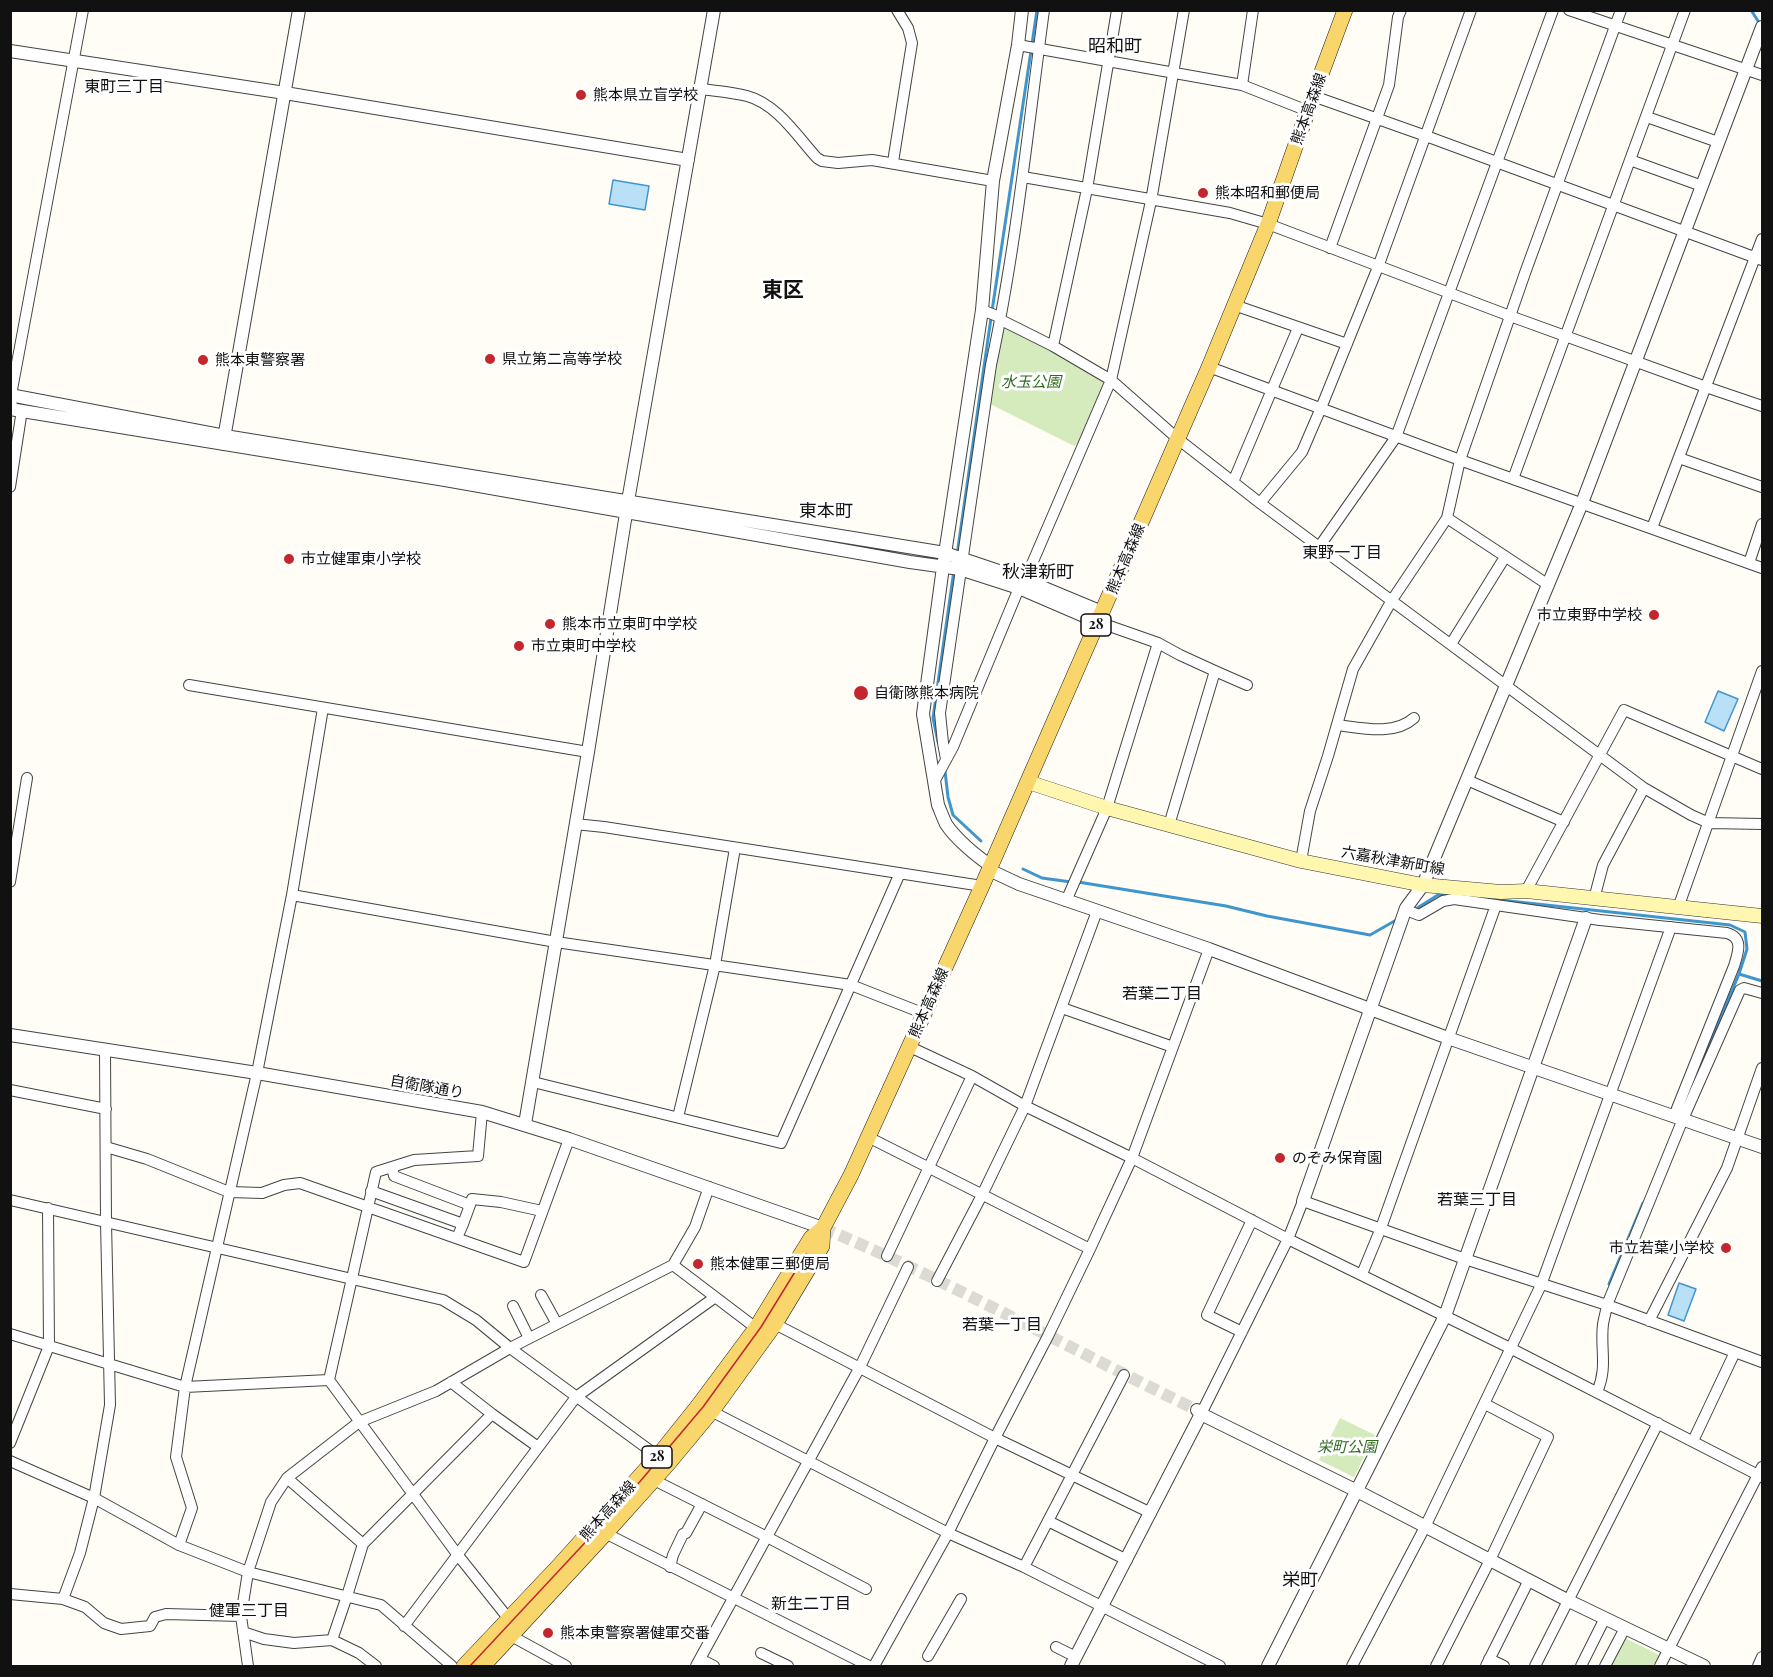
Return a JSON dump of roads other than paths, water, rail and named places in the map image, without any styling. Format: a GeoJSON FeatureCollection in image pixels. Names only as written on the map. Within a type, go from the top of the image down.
{"type":"FeatureCollection","features":[{"type":"Feature","properties":{"kind":"main road","name":"熊本高森線"},"geometry":{"type":"LineString","coordinates":[[705,1408],[811,1238],[823,1228],[851,1175],[910,1047],[1209,367],[1268,224],[1345,10]]}},
{"type":"Feature","properties":{"kind":"main road","name":"六嘉秋津新町線"},"geometry":{"type":"LineString","coordinates":[[1028,782],[1107,808],[1301,861],[1423,885],[1526,891],[1589,907],[1678,908],[1762,916]]}},
{"type":"Feature","properties":{"kind":"main road","name":"熊本高森線"},"geometry":{"type":"LineString","coordinates":[[483,1666],[510,1628],[663,1460],[775,1324],[822,1246],[823,1228]]}},
{"type":"Feature","properties":{"kind":"main road","name":"熊本高森線"},"geometry":{"type":"LineString","coordinates":[[600,1530],[654,1480],[663,1460]]}},
{"type":"Feature","properties":{"kind":"main road","name":"熊本高森線"},"geometry":{"type":"LineString","coordinates":[[464,1666],[510,1628]]}},
{"type":"Feature","properties":{"kind":"street"},"geometry":{"type":"LineString","coordinates":[[10,487],[15,409],[11,395],[83,10]]}},
{"type":"Feature","properties":{"kind":"street"},"geometry":{"type":"LineString","coordinates":[[224,440],[299,10]]}},
{"type":"Feature","properties":{"kind":"street"},"geometry":{"type":"LineString","coordinates":[[525,1124],[627,507],[714,10]]}},
{"type":"Feature","properties":{"kind":"street"},"geometry":{"type":"LineString","coordinates":[[893,162],[912,43],[908,28],[897,10]]}},
{"type":"Feature","properties":{"kind":"street"},"geometry":{"type":"LineString","coordinates":[[946,759],[940,713],[953,562],[992,314],[1023,177],[1029,47],[1022,10]]}},
{"type":"Feature","properties":{"kind":"street"},"geometry":{"type":"LineString","coordinates":[[1044,10],[1029,47],[993,181],[991,365],[923,714],[936,778],[938,806],[947,826],[990,867],[1019,885],[1209,949],[1448,1038],[1762,1147]]}},
{"type":"Feature","properties":{"kind":"street"},"geometry":{"type":"LineString","coordinates":[[1053,346],[1087,189],[1117,10]]}},
{"type":"Feature","properties":{"kind":"street"},"geometry":{"type":"LineString","coordinates":[[936,778],[952,747],[1111,380],[1151,201],[1184,10]]}},
{"type":"Feature","properties":{"kind":"street"},"geometry":{"type":"LineString","coordinates":[[1242,85],[1253,10]]}},
{"type":"Feature","properties":{"kind":"street"},"geometry":{"type":"LineString","coordinates":[[1330,248],[1389,86],[1398,17],[1401,10]]}},
{"type":"Feature","properties":{"kind":"street"},"geometry":{"type":"LineString","coordinates":[[1260,503],[1302,452],[1321,408],[1378,267],[1472,10]]}},
{"type":"Feature","properties":{"kind":"street"},"geometry":{"type":"LineString","coordinates":[[1320,547],[1396,437],[1552,10]]}},
{"type":"Feature","properties":{"kind":"street"},"geometry":{"type":"LineString","coordinates":[[1569,10],[1762,75]]}},
{"type":"Feature","properties":{"kind":"street"},"geometry":{"type":"LineString","coordinates":[[1301,861],[1310,811],[1353,669],[1392,600],[1447,518],[1460,460],[1621,10]]}},
{"type":"Feature","properties":{"kind":"street"},"geometry":{"type":"LineString","coordinates":[[1513,479],[1685,10]]}},
{"type":"Feature","properties":{"kind":"street"},"geometry":{"type":"LineString","coordinates":[[1056,1647],[1074,1662],[1151,1514],[1199,1412],[1288,1239],[1406,910],[1423,885],[1582,503],[1762,27]]}},
{"type":"Feature","properties":{"kind":"street"},"geometry":{"type":"LineString","coordinates":[[1029,47],[1242,85],[1377,119],[1759,259]]}},
{"type":"Feature","properties":{"kind":"street"},"geometry":{"type":"LineString","coordinates":[[10,51],[285,93],[688,160]]}},
{"type":"Feature","properties":{"kind":"street"},"geometry":{"type":"LineString","coordinates":[[701,89],[749,97],[768,107],[778,114],[822,161],[838,163],[872,159],[993,181]]}},
{"type":"Feature","properties":{"kind":"street"},"geometry":{"type":"LineString","coordinates":[[1647,117],[1718,142]]}},
{"type":"Feature","properties":{"kind":"street"},"geometry":{"type":"LineString","coordinates":[[1630,160],[1702,186]]}},
{"type":"Feature","properties":{"kind":"street"},"geometry":{"type":"LineString","coordinates":[[1023,177],[1230,213],[1268,224],[1510,316],[1762,406]]}},
{"type":"Feature","properties":{"kind":"street"},"geometry":{"type":"LineString","coordinates":[[1652,528],[1706,387],[1759,259],[1762,239]]}},
{"type":"Feature","properties":{"kind":"street"},"geometry":{"type":"LineString","coordinates":[[1234,305],[1347,344]]}},
{"type":"Feature","properties":{"kind":"street"},"geometry":{"type":"LineString","coordinates":[[992,314],[1111,380],[1178,439],[1260,503],[1644,788],[1691,816],[1709,823],[1762,824]]}},
{"type":"Feature","properties":{"kind":"street"},"geometry":{"type":"LineString","coordinates":[[1233,482],[1298,328]]}},
{"type":"Feature","properties":{"kind":"street"},"geometry":{"type":"LineString","coordinates":[[1209,367],[1396,437],[1762,568]]}},
{"type":"Feature","properties":{"kind":"street"},"geometry":{"type":"LineString","coordinates":[[11,395],[224,440]]}},
{"type":"Feature","properties":{"kind":"street"},"geometry":{"type":"LineString","coordinates":[[15,409],[224,440],[627,507],[910,562],[953,562],[1022,584],[1158,643],[1247,685]]}},
{"type":"Feature","properties":{"kind":"street"},"geometry":{"type":"LineString","coordinates":[[1679,458],[1762,488]]}},
{"type":"Feature","properties":{"kind":"street"},"geometry":{"type":"LineString","coordinates":[[1447,518],[1547,585]]}},
{"type":"Feature","properties":{"kind":"street"},"geometry":{"type":"LineString","coordinates":[[1749,563],[1762,524]]}},
{"type":"Feature","properties":{"kind":"street"},"geometry":{"type":"LineString","coordinates":[[1451,644],[1505,556]]}},
{"type":"Feature","properties":{"kind":"street"},"geometry":{"type":"LineString","coordinates":[[1066,901],[1107,808],[1158,643]]}},
{"type":"Feature","properties":{"kind":"street"},"geometry":{"type":"LineString","coordinates":[[1169,825],[1215,671]]}},
{"type":"Feature","properties":{"kind":"street"},"geometry":{"type":"LineString","coordinates":[[1678,908],[1762,671]]}},
{"type":"Feature","properties":{"kind":"street"},"geometry":{"type":"LineString","coordinates":[[189,685],[588,752]]}},
{"type":"Feature","properties":{"kind":"street"},"geometry":{"type":"LineString","coordinates":[[179,1545],[192,1508],[176,1457],[185,1387],[257,1073],[292,895],[324,708]]}},
{"type":"Feature","properties":{"kind":"street"},"geometry":{"type":"LineString","coordinates":[[1526,891],[1624,710],[1762,769]]}},
{"type":"Feature","properties":{"kind":"street"},"geometry":{"type":"LineString","coordinates":[[1337,725],[1383,729],[1407,725],[1414,718]]}},
{"type":"Feature","properties":{"kind":"street"},"geometry":{"type":"LineString","coordinates":[[10,882],[27,778]]}},
{"type":"Feature","properties":{"kind":"street"},"geometry":{"type":"LineString","coordinates":[[1467,780],[1564,822]]}},
{"type":"Feature","properties":{"kind":"street"},"geometry":{"type":"LineString","coordinates":[[1268,1666],[1445,1316],[1534,1068],[1603,866],[1644,788]]}},
{"type":"Feature","properties":{"kind":"street"},"geometry":{"type":"LineString","coordinates":[[575,824],[982,886]]}},
{"type":"Feature","properties":{"kind":"street"},"geometry":{"type":"LineString","coordinates":[[678,1117],[715,965],[735,848]]}},
{"type":"Feature","properties":{"kind":"street"},"geometry":{"type":"LineString","coordinates":[[533,1082],[781,1143],[900,873]]}},
{"type":"Feature","properties":{"kind":"street"},"geometry":{"type":"LineString","coordinates":[[292,895],[556,942],[851,985],[925,1014]]}},
{"type":"Feature","properties":{"kind":"street"},"geometry":{"type":"LineString","coordinates":[[1406,910],[1419,915],[1443,901],[1454,899],[1496,905],[1589,907],[1600,920],[1727,933],[1734,935],[1738,940],[1734,966],[1607,1305],[1603,1325],[1604,1367],[1602,1382],[1597,1392]]}},
{"type":"Feature","properties":{"kind":"street"},"geometry":{"type":"LineString","coordinates":[[1362,1274],[1381,1228],[1496,905]]}},
{"type":"Feature","properties":{"kind":"street"},"geometry":{"type":"LineString","coordinates":[[937,1281],[1026,1106],[1096,911]]}},
{"type":"Feature","properties":{"kind":"street"},"geometry":{"type":"LineString","coordinates":[[1352,1666],[1425,1527],[1541,1285],[1671,927]]}},
{"type":"Feature","properties":{"kind":"street"},"geometry":{"type":"LineString","coordinates":[[874,1666],[948,1533],[1090,1249],[1132,1158],[1209,949]]}},
{"type":"Feature","properties":{"kind":"street"},"geometry":{"type":"LineString","coordinates":[[1678,1117],[1740,990],[1744,988],[1762,993]]}},
{"type":"Feature","properties":{"kind":"street"},"geometry":{"type":"LineString","coordinates":[[1062,1008],[1173,1047]]}},
{"type":"Feature","properties":{"kind":"street","name":"自衛隊通り"},"geometry":{"type":"LineString","coordinates":[[10,1035],[257,1073],[483,1112],[710,1187],[823,1228]]}},
{"type":"Feature","properties":{"kind":"street"},"geometry":{"type":"LineString","coordinates":[[910,1047],[972,1076],[1026,1106],[1288,1239],[1761,1473],[1660,1666]]}},
{"type":"Feature","properties":{"kind":"street"},"geometry":{"type":"LineString","coordinates":[[63,1599],[81,1553],[94,1498],[110,1405],[105,1050]]}},
{"type":"Feature","properties":{"kind":"street"},"geometry":{"type":"LineString","coordinates":[[1649,1321],[1727,1168],[1762,1068]]}},
{"type":"Feature","properties":{"kind":"street"},"geometry":{"type":"LineString","coordinates":[[886,1256],[930,1169],[972,1076]]}},
{"type":"Feature","properties":{"kind":"street"},"geometry":{"type":"LineString","coordinates":[[10,1090],[106,1109]]}},
{"type":"Feature","properties":{"kind":"street"},"geometry":{"type":"LineString","coordinates":[[483,1112],[478,1156],[414,1160],[376,1172],[329,1380],[510,1628],[566,1666]]}},
{"type":"Feature","properties":{"kind":"street"},"geometry":{"type":"LineString","coordinates":[[868,1137],[1090,1249]]}},
{"type":"Feature","properties":{"kind":"street"},"geometry":{"type":"LineString","coordinates":[[106,1147],[147,1159],[229,1192],[262,1193],[284,1185],[300,1183],[524,1262],[569,1139]]}},
{"type":"Feature","properties":{"kind":"street"},"geometry":{"type":"LineString","coordinates":[[392,1167],[394,1176],[470,1205]]}},
{"type":"Feature","properties":{"kind":"street"},"geometry":{"type":"LineString","coordinates":[[248,1666],[241,1616],[248,1572],[271,1502],[287,1478],[359,1422],[436,1391],[510,1348],[673,1265],[695,1227],[710,1187]]}},
{"type":"Feature","properties":{"kind":"street"},"geometry":{"type":"LineString","coordinates":[[371,1191],[463,1224]]}},
{"type":"Feature","properties":{"kind":"street"},"geometry":{"type":"LineString","coordinates":[[457,1238],[472,1199],[501,1202],[542,1211]]}},
{"type":"Feature","properties":{"kind":"street"},"geometry":{"type":"LineString","coordinates":[[10,1200],[443,1300],[476,1320],[510,1348],[663,1460]]}},
{"type":"Feature","properties":{"kind":"street"},"geometry":{"type":"LineString","coordinates":[[1303,1201],[1465,1259],[1607,1305],[1762,1362]]}},
{"type":"Feature","properties":{"kind":"street"},"geometry":{"type":"LineString","coordinates":[[10,1443],[49,1346],[48,1208]]}},
{"type":"Feature","properties":{"kind":"street"},"geometry":{"type":"LineString","coordinates":[[1242,1332],[1207,1315],[1252,1220]]}},
{"type":"Feature","properties":{"kind":"street"},"geometry":{"type":"LineString","coordinates":[[673,1265],[756,1328],[775,1324],[995,1438],[1151,1514]]}},
{"type":"Feature","properties":{"kind":"street"},"geometry":{"type":"LineString","coordinates":[[714,1666],[698,1663],[860,1367],[908,1267]]}},
{"type":"Feature","properties":{"kind":"street"},"geometry":{"type":"LineString","coordinates":[[541,1295],[557,1324]]}},
{"type":"Feature","properties":{"kind":"street"},"geometry":{"type":"LineString","coordinates":[[404,1626],[576,1397],[714,1298]]}},
{"type":"Feature","properties":{"kind":"street"},"geometry":{"type":"LineString","coordinates":[[513,1306],[529,1338]]}},
{"type":"Feature","properties":{"kind":"street"},"geometry":{"type":"LineString","coordinates":[[10,1334],[185,1387],[329,1380]]}},
{"type":"Feature","properties":{"kind":"street"},"geometry":{"type":"LineString","coordinates":[[1693,1441],[1735,1352]]}},
{"type":"Feature","properties":{"kind":"street"},"geometry":{"type":"LineString","coordinates":[[1024,1567],[1124,1375]]}},
{"type":"Feature","properties":{"kind":"street"},"geometry":{"type":"LineString","coordinates":[[452,1382],[538,1447]]}},
{"type":"Feature","properties":{"kind":"street"},"geometry":{"type":"LineString","coordinates":[[1436,1666],[1490,1560],[1548,1437],[1485,1404]]}},
{"type":"Feature","properties":{"kind":"street"},"geometry":{"type":"LineString","coordinates":[[705,1408],[948,1533],[1024,1567],[1220,1666]]}},
{"type":"Feature","properties":{"kind":"street"},"geometry":{"type":"LineString","coordinates":[[1199,1412],[1567,1600],[1704,1666]]}},
{"type":"Feature","properties":{"kind":"street"},"geometry":{"type":"LineString","coordinates":[[332,1640],[363,1544],[492,1414]]}},
{"type":"Feature","properties":{"kind":"street"},"geometry":{"type":"LineString","coordinates":[[1535,1666],[1658,1423]]}},
{"type":"Feature","properties":{"kind":"street"},"geometry":{"type":"LineString","coordinates":[[10,1461],[94,1498],[179,1545],[248,1572],[381,1605],[452,1666]]}},
{"type":"Feature","properties":{"kind":"street"},"geometry":{"type":"LineString","coordinates":[[287,1478],[363,1544]]}},
{"type":"Feature","properties":{"kind":"street"},"geometry":{"type":"LineString","coordinates":[[654,1480],[866,1589]]}},
{"type":"Feature","properties":{"kind":"street"},"geometry":{"type":"LineString","coordinates":[[670,1567],[673,1555],[702,1504]]}},
{"type":"Feature","properties":{"kind":"street"},"geometry":{"type":"LineString","coordinates":[[1048,1521],[1127,1560]]}},
{"type":"Feature","properties":{"kind":"street"},"geometry":{"type":"LineString","coordinates":[[600,1530],[868,1666]]}},
{"type":"Feature","properties":{"kind":"street"},"geometry":{"type":"LineString","coordinates":[[1504,1666],[1488,1663],[1529,1580]]}},
{"type":"Feature","properties":{"kind":"street"},"geometry":{"type":"LineString","coordinates":[[10,1594],[63,1599],[85,1607],[104,1623],[121,1629],[150,1626],[155,1617],[166,1614],[241,1616]]}},
{"type":"Feature","properties":{"kind":"street"},"geometry":{"type":"LineString","coordinates":[[928,1656],[961,1599]]}},
{"type":"Feature","properties":{"kind":"street"},"geometry":{"type":"LineString","coordinates":[[1581,1666],[1605,1618]]}},
{"type":"Feature","properties":{"kind":"street"},"geometry":{"type":"LineString","coordinates":[[1605,1666],[1625,1628]]}},
{"type":"Feature","properties":{"kind":"street"},"geometry":{"type":"LineString","coordinates":[[243,1632],[264,1639],[294,1643],[332,1640],[359,1653],[376,1666]]}},
{"type":"Feature","properties":{"kind":"street"},"geometry":{"type":"LineString","coordinates":[[761,1653],[788,1666]]}},
{"type":"Feature","properties":{"kind":"street"},"geometry":{"type":"LineString","coordinates":[[1758,1666],[1762,1657]]}},
{"type":"Feature","properties":{"kind":"water"},"geometry":{"type":"Polygon","coordinates":[[[613,180],[649,186],[645,210],[609,204],[613,180]]]}},
{"type":"Feature","properties":{"kind":"water"},"geometry":{"type":"Polygon","coordinates":[[[1718,691],[1738,699],[1724,731],[1705,722],[1718,691]]]}},
{"type":"Feature","properties":{"kind":"water"},"geometry":{"type":"Polygon","coordinates":[[[1679,1283],[1696,1289],[1684,1321],[1668,1315],[1679,1283]]]}},
{"type":"Feature","properties":{"kind":"waterway"},"geometry":{"type":"LineString","coordinates":[[1032,44],[1037,10]]}},
{"type":"Feature","properties":{"kind":"waterway"},"geometry":{"type":"LineString","coordinates":[[1751,10],[1761,23]]}},
{"type":"Feature","properties":{"kind":"waterway"},"geometry":{"type":"LineString","coordinates":[[992,311],[1031,51]]}},
{"type":"Feature","properties":{"kind":"waterway"},"geometry":{"type":"LineString","coordinates":[[957,555],[991,318]]}},
{"type":"Feature","properties":{"kind":"waterway"},"geometry":{"type":"LineString","coordinates":[[938,742],[933,718],[954,570]]}},
{"type":"Feature","properties":{"kind":"waterway"},"geometry":{"type":"LineString","coordinates":[[945,771],[953,815],[981,841]]}},
{"type":"Feature","properties":{"kind":"waterway"},"geometry":{"type":"LineString","coordinates":[[1023,869],[1042,878],[1071,882]]}},
{"type":"Feature","properties":{"kind":"waterway"},"geometry":{"type":"LineString","coordinates":[[1078,882],[1226,906],[1370,935],[1398,919]]}},
{"type":"Feature","properties":{"kind":"waterway"},"geometry":{"type":"LineString","coordinates":[[1414,910],[1438,895],[1451,895]]}},
{"type":"Feature","properties":{"kind":"waterway"},"geometry":{"type":"LineString","coordinates":[[1491,899],[1730,925],[1745,932],[1747,949],[1739,974],[1693,1083]]}},
{"type":"Feature","properties":{"kind":"waterway"},"geometry":{"type":"LineString","coordinates":[[1739,974],[1762,981]]}},
{"type":"Feature","properties":{"kind":"waterway"},"geometry":{"type":"LineString","coordinates":[[1609,1284],[1643,1203]]}},
{"type":"Feature","properties":{"kind":"tunnel"},"geometry":{"type":"LineString","coordinates":[[823,1228],[965,1293],[1197,1410]]}},
{"type":"Feature","properties":{"kind":"tram line"},"geometry":{"type":"LineString","coordinates":[[470,1666],[621,1504],[703,1407],[761,1327],[806,1254]]}},
{"type":"Feature","properties":{"kind":"place","name":"熊本県立盲学校"},"geometry":{"type":"Point","coordinates":[581,95]}},
{"type":"Feature","properties":{"kind":"place","name":"熊本昭和郵便局"},"geometry":{"type":"Point","coordinates":[1203,193]}},
{"type":"Feature","properties":{"kind":"place","name":"県立第二高等学校"},"geometry":{"type":"Point","coordinates":[490,359]}},
{"type":"Feature","properties":{"kind":"place","name":"熊本東警察署"},"geometry":{"type":"Point","coordinates":[203,360]}},
{"type":"Feature","properties":{"kind":"place","name":"市立健軍東小学校"},"geometry":{"type":"Point","coordinates":[289,559]}},
{"type":"Feature","properties":{"kind":"place","name":"市立東野中学校"},"geometry":{"type":"Point","coordinates":[1654,615]}},
{"type":"Feature","properties":{"kind":"place","name":"熊本市立東町中学校"},"geometry":{"type":"Point","coordinates":[550,624]}},
{"type":"Feature","properties":{"kind":"place","name":"市立東町中学校"},"geometry":{"type":"Point","coordinates":[519,646]}},
{"type":"Feature","properties":{"kind":"place","name":"自衛隊熊本病院"},"geometry":{"type":"Point","coordinates":[861,693]}},
{"type":"Feature","properties":{"kind":"place","name":"のぞみ保育園"},"geometry":{"type":"Point","coordinates":[1280,1158]}},
{"type":"Feature","properties":{"kind":"place","name":"市立若葉小学校"},"geometry":{"type":"Point","coordinates":[1726,1248]}},
{"type":"Feature","properties":{"kind":"place","name":"熊本健軍三郵便局"},"geometry":{"type":"Point","coordinates":[698,1264]}},
{"type":"Feature","properties":{"kind":"place","name":"熊本東警察署健軍交番"},"geometry":{"type":"Point","coordinates":[548,1633]}},
{"type":"Feature","properties":{"kind":"district","name":"昭和町"},"geometry":{"type":"Point","coordinates":[1115,46]}},
{"type":"Feature","properties":{"kind":"district","name":"東町三丁目"},"geometry":{"type":"Point","coordinates":[124,87]}},
{"type":"Feature","properties":{"kind":"district","name":"東区"},"geometry":{"type":"Point","coordinates":[783,290]}},
{"type":"Feature","properties":{"kind":"district","name":"東本町"},"geometry":{"type":"Point","coordinates":[826,511]}},
{"type":"Feature","properties":{"kind":"district","name":"東野一丁目"},"geometry":{"type":"Point","coordinates":[1342,553]}},
{"type":"Feature","properties":{"kind":"district","name":"秋津新町"},"geometry":{"type":"Point","coordinates":[1038,572]}},
{"type":"Feature","properties":{"kind":"district","name":"若葉二丁目"},"geometry":{"type":"Point","coordinates":[1162,994]}},
{"type":"Feature","properties":{"kind":"district","name":"若葉三丁目"},"geometry":{"type":"Point","coordinates":[1477,1200]}},
{"type":"Feature","properties":{"kind":"district","name":"若葉一丁目"},"geometry":{"type":"Point","coordinates":[1002,1325]}},
{"type":"Feature","properties":{"kind":"district","name":"栄町"},"geometry":{"type":"Point","coordinates":[1300,1580]}},
{"type":"Feature","properties":{"kind":"district","name":"新生二丁目"},"geometry":{"type":"Point","coordinates":[811,1604]}},
{"type":"Feature","properties":{"kind":"district","name":"健軍三丁目"},"geometry":{"type":"Point","coordinates":[249,1611]}},
{"type":"Feature","properties":{"kind":"park label","name":"水玉公園"},"geometry":{"type":"Point","coordinates":[1031,382]}},
{"type":"Feature","properties":{"kind":"park label","name":"栄町公園"},"geometry":{"type":"Point","coordinates":[1347,1447]}}]}
